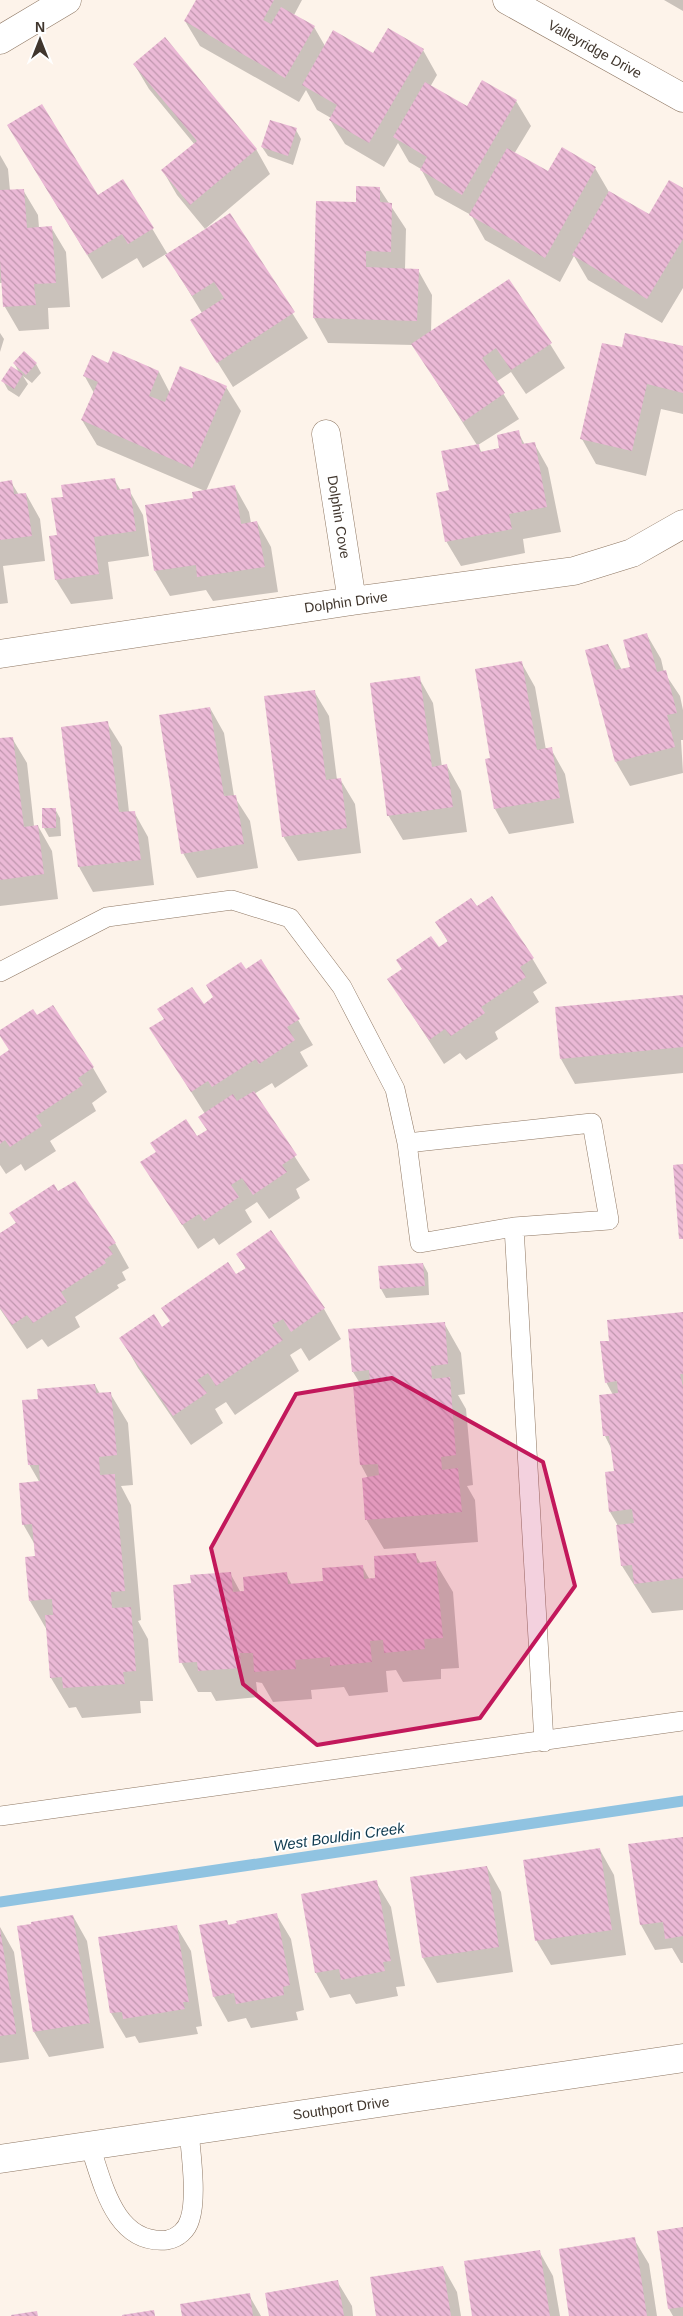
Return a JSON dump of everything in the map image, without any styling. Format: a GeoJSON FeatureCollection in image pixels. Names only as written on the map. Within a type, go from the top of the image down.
{"type":"FeatureCollection","features":[{"type":"Feature","properties":{"kind":"street"},"geometry":{"type":"LineString","coordinates":[[0,40],[67,0]]}},
{"type":"Feature","properties":{"kind":"street","name":"Valleyridge Drive"},"geometry":{"type":"LineString","coordinates":[[507,0],[683,98]]}},
{"type":"Feature","properties":{"kind":"street","name":"Dolphin Cove"},"geometry":{"type":"LineString","coordinates":[[326,434],[352,601]]}},
{"type":"Feature","properties":{"kind":"street","name":"Dolphin Drive"},"geometry":{"type":"LineString","coordinates":[[0,654],[352,601],[574,571],[632,553],[683,524]]}},
{"type":"Feature","properties":{"kind":"street","name":"Southport Drive"},"geometry":{"type":"LineString","coordinates":[[0,2159],[683,2058]]}},
{"type":"Feature","properties":{"kind":"lane"},"geometry":{"type":"LineString","coordinates":[[0,972],[107,917],[232,900],[290,918],[342,987],[395,1089],[407,1143],[420,1243],[514,1227],[609,1220],[592,1123],[407,1143]]}},
{"type":"Feature","properties":{"kind":"lane"},"geometry":{"type":"LineString","coordinates":[[514,1227],[544,1742]]}},
{"type":"Feature","properties":{"kind":"lane"},"geometry":{"type":"LineString","coordinates":[[0,1816],[544,1742],[683,1721]]}},
{"type":"Feature","properties":{"kind":"lane"},"geometry":{"type":"LineString","coordinates":[[90,2146],[109,2202],[126,2227],[140,2237],[155,2241],[172,2239],[186,2230],[191,2217],[192,2170],[189,2131]]}},
{"type":"Feature","properties":{"kind":"highlighted area"},"geometry":{"type":"Polygon","coordinates":[[[392,1378],[543,1462],[575,1586],[480,1718],[317,1745],[243,1684],[211,1548],[296,1394],[392,1378]]]}},
{"type":"Feature","properties":{"kind":"building"},"geometry":{"type":"Polygon","coordinates":[[[196,0],[274,0],[263,20],[271,24],[281,7],[315,26],[285,78],[184,21],[196,0]]]}},
{"type":"Feature","properties":{"kind":"building"},"geometry":{"type":"Polygon","coordinates":[[[388,28],[424,49],[369,143],[329,120],[337,105],[302,85],[333,30],[373,53],[388,28]]]}},
{"type":"Feature","properties":{"kind":"building"},"geometry":{"type":"Polygon","coordinates":[[[165,37],[257,149],[190,205],[161,170],[197,141],[133,64],[165,37]]]}},
{"type":"Feature","properties":{"kind":"building"},"geometry":{"type":"Polygon","coordinates":[[[482,80],[517,100],[462,195],[420,170],[427,157],[393,137],[425,82],[467,106],[482,80]]]}},
{"type":"Feature","properties":{"kind":"building"},"geometry":{"type":"Polygon","coordinates":[[[42,104],[98,195],[123,179],[154,228],[128,244],[122,234],[87,255],[7,125],[42,104]]]}},
{"type":"Feature","properties":{"kind":"building"},"geometry":{"type":"Polygon","coordinates":[[[270,120],[297,128],[288,156],[261,147],[270,120]]]}},
{"type":"Feature","properties":{"kind":"building"},"geometry":{"type":"Polygon","coordinates":[[[562,147],[596,167],[545,258],[469,215],[507,148],[548,171],[562,147]]]}},
{"type":"Feature","properties":{"kind":"building"},"geometry":{"type":"Polygon","coordinates":[[[669,180],[683,188],[683,239],[647,299],[572,255],[609,191],[649,214],[669,180]]]}},
{"type":"Feature","properties":{"kind":"building"},"geometry":{"type":"Polygon","coordinates":[[[356,186],[380,187],[380,202],[392,203],[391,252],[366,251],[366,267],[419,269],[417,321],[313,318],[316,201],[356,202],[356,186]]]}},
{"type":"Feature","properties":{"kind":"building"},"geometry":{"type":"Polygon","coordinates":[[[24,189],[27,228],[52,226],[56,283],[34,284],[36,305],[3,307],[0,260],[0,190],[24,189]]]}},
{"type":"Feature","properties":{"kind":"building"},"geometry":{"type":"Polygon","coordinates":[[[230,213],[295,312],[217,363],[190,320],[224,298],[214,282],[192,296],[165,255],[230,213]]]}},
{"type":"Feature","properties":{"kind":"building"},"geometry":{"type":"Polygon","coordinates":[[[509,279],[552,343],[511,370],[496,348],[482,358],[505,393],[463,422],[411,344],[509,279]]]}},
{"type":"Feature","properties":{"kind":"building"},"geometry":{"type":"Polygon","coordinates":[[[625,333],[683,346],[683,393],[647,384],[632,451],[580,439],[602,343],[622,347],[625,333]]]}},
{"type":"Feature","properties":{"kind":"building"},"geometry":{"type":"Polygon","coordinates":[[[24,351],[37,363],[26,375],[13,363],[24,351]]]}},
{"type":"Feature","properties":{"kind":"building"},"geometry":{"type":"Polygon","coordinates":[[[113,351],[159,371],[149,396],[165,402],[180,366],[227,386],[192,468],[81,420],[98,382],[83,376],[92,355],[108,363],[113,351]]]}},
{"type":"Feature","properties":{"kind":"building"},"geometry":{"type":"Polygon","coordinates":[[[11,366],[23,374],[14,389],[1,381],[11,366]]]}},
{"type":"Feature","properties":{"kind":"building"},"geometry":{"type":"Polygon","coordinates":[[[519,430],[522,444],[535,442],[547,507],[509,514],[512,529],[445,542],[436,493],[449,490],[441,451],[479,444],[480,452],[499,448],[497,435],[519,430]]]}},
{"type":"Feature","properties":{"kind":"building"},"geometry":{"type":"Polygon","coordinates":[[[115,478],[117,490],[130,488],[136,531],[94,537],[99,574],[55,580],[49,536],[57,535],[51,498],[63,497],[61,485],[115,478]]]}},
{"type":"Feature","properties":{"kind":"building"},"geometry":{"type":"Polygon","coordinates":[[[12,480],[14,494],[26,493],[32,536],[0,540],[0,482],[12,480]]]}},
{"type":"Feature","properties":{"kind":"building"},"geometry":{"type":"Polygon","coordinates":[[[235,485],[241,524],[257,521],[265,567],[197,577],[196,565],[154,571],[145,505],[193,498],[192,492],[235,485]]]}},
{"type":"Feature","properties":{"kind":"building"},"geometry":{"type":"Polygon","coordinates":[[[647,633],[657,672],[666,670],[677,713],[667,715],[675,747],[615,762],[585,650],[608,644],[616,670],[630,667],[623,640],[647,633]]]}},
{"type":"Feature","properties":{"kind":"building"},"geometry":{"type":"Polygon","coordinates":[[[522,661],[537,750],[552,747],[560,798],[494,809],[485,759],[490,758],[475,669],[522,661]]]}},
{"type":"Feature","properties":{"kind":"building"},"geometry":{"type":"Polygon","coordinates":[[[420,676],[432,767],[447,764],[453,807],[387,816],[370,683],[420,676]]]}},
{"type":"Feature","properties":{"kind":"building"},"geometry":{"type":"Polygon","coordinates":[[[315,690],[326,780],[341,778],[347,828],[282,837],[264,696],[315,690]]]}},
{"type":"Feature","properties":{"kind":"building"},"geometry":{"type":"Polygon","coordinates":[[[210,707],[224,796],[236,795],[244,844],[181,854],[159,715],[210,707]]]}},
{"type":"Feature","properties":{"kind":"building"},"geometry":{"type":"Polygon","coordinates":[[[108,721],[119,812],[135,811],[141,860],[78,867],[61,727],[108,721]]]}},
{"type":"Feature","properties":{"kind":"building"},"geometry":{"type":"Polygon","coordinates":[[[13,737],[24,827],[38,825],[44,874],[0,880],[0,738],[13,737]]]}},
{"type":"Feature","properties":{"kind":"building"},"geometry":{"type":"Polygon","coordinates":[[[42,808],[56,808],[56,828],[42,828],[42,808]]]}},
{"type":"Feature","properties":{"kind":"building"},"geometry":{"type":"Polygon","coordinates":[[[492,896],[534,958],[520,967],[526,977],[481,1007],[485,1013],[451,1036],[445,1029],[429,1040],[387,979],[402,969],[396,960],[431,936],[439,947],[448,941],[435,922],[471,898],[477,906],[492,896]]]}},
{"type":"Feature","properties":{"kind":"building"},"geometry":{"type":"Polygon","coordinates":[[[261,959],[300,1019],[287,1027],[295,1040],[259,1064],[256,1059],[212,1087],[208,1081],[191,1092],[149,1028],[164,1019],[157,1009],[192,987],[204,1004],[213,997],[206,985],[241,962],[246,969],[261,959]]]}},
{"type":"Feature","properties":{"kind":"building"},"geometry":{"type":"Polygon","coordinates":[[[683,995],[683,1047],[560,1059],[555,1007],[683,995]]]}},
{"type":"Feature","properties":{"kind":"building"},"geometry":{"type":"Polygon","coordinates":[[[53,1005],[94,1067],[78,1078],[83,1085],[36,1116],[42,1126],[10,1147],[5,1140],[0,1144],[0,1056],[9,1050],[0,1036],[0,1030],[33,1009],[37,1015],[53,1005]]]}},
{"type":"Feature","properties":{"kind":"building"},"geometry":{"type":"Polygon","coordinates":[[[254,1091],[297,1155],[282,1165],[287,1172],[253,1195],[242,1178],[231,1185],[239,1197],[204,1221],[199,1214],[182,1225],[140,1162],[156,1152],[150,1143],[186,1119],[197,1136],[207,1130],[198,1117],[233,1094],[237,1101],[254,1091]]]}},
{"type":"Feature","properties":{"kind":"building"},"geometry":{"type":"Polygon","coordinates":[[[683,1164],[683,1239],[679,1239],[673,1165],[683,1164]]]}},
{"type":"Feature","properties":{"kind":"building"},"geometry":{"type":"Polygon","coordinates":[[[75,1181],[116,1243],[108,1247],[113,1254],[104,1260],[106,1263],[61,1292],[67,1302],[33,1323],[27,1315],[12,1325],[0,1308],[0,1233],[16,1223],[9,1213],[54,1184],[58,1191],[75,1181]]]}},
{"type":"Feature","properties":{"kind":"building"},"geometry":{"type":"Polygon","coordinates":[[[271,1230],[325,1308],[291,1332],[283,1319],[272,1325],[283,1340],[216,1386],[208,1373],[197,1380],[207,1393],[173,1416],[119,1338],[154,1314],[162,1327],[170,1321],[161,1308],[228,1262],[236,1274],[246,1268],[236,1254],[271,1230]]]}},
{"type":"Feature","properties":{"kind":"building"},"geometry":{"type":"Polygon","coordinates":[[[423,1263],[425,1286],[380,1289],[378,1266],[423,1263]]]}},
{"type":"Feature","properties":{"kind":"building"},"geometry":{"type":"Polygon","coordinates":[[[683,1312],[683,1374],[680,1374],[683,1387],[683,1578],[634,1584],[632,1565],[621,1566],[616,1525],[634,1523],[632,1509],[609,1512],[605,1472],[614,1471],[609,1436],[603,1436],[599,1395],[618,1393],[617,1381],[605,1383],[600,1341],[609,1341],[607,1320],[683,1312]]]}},
{"type":"Feature","properties":{"kind":"building"},"geometry":{"type":"Polygon","coordinates":[[[445,1322],[448,1364],[431,1366],[432,1379],[450,1377],[456,1455],[441,1457],[442,1470],[458,1468],[462,1512],[365,1520],[362,1478],[379,1475],[378,1464],[360,1465],[353,1385],[370,1383],[369,1370],[352,1372],[348,1329],[445,1322]]]}},
{"type":"Feature","properties":{"kind":"building"},"geometry":{"type":"Polygon","coordinates":[[[95,1384],[96,1393],[111,1392],[117,1455],[99,1457],[100,1475],[115,1474],[125,1591],[111,1592],[112,1608],[131,1607],[136,1671],[123,1672],[125,1684],[63,1688],[62,1677],[50,1678],[45,1615],[53,1615],[52,1599],[29,1601],[25,1557],[35,1556],[32,1524],[22,1525],[19,1483],[40,1481],[39,1465],[28,1465],[22,1400],[38,1399],[37,1389],[95,1384]]]}},
{"type":"Feature","properties":{"kind":"building"},"geometry":{"type":"Polygon","coordinates":[[[416,1553],[417,1563],[436,1561],[443,1638],[424,1639],[425,1649],[384,1653],[383,1640],[370,1641],[372,1662],[330,1666],[330,1657],[295,1660],[296,1669],[254,1672],[253,1653],[240,1653],[241,1668],[198,1671],[197,1662],[179,1663],[173,1585],[191,1583],[190,1575],[231,1572],[233,1592],[244,1591],[243,1577],[287,1572],[288,1584],[323,1581],[322,1568],[363,1565],[364,1579],[375,1578],[374,1556],[416,1553]]]}},
{"type":"Feature","properties":{"kind":"building"},"geometry":{"type":"Polygon","coordinates":[[[683,1837],[683,1936],[665,1939],[663,1922],[640,1925],[628,1844],[683,1837]]]}},
{"type":"Feature","properties":{"kind":"building"},"geometry":{"type":"Polygon","coordinates":[[[600,1848],[612,1930],[535,1941],[523,1860],[600,1848]]]}},
{"type":"Feature","properties":{"kind":"building"},"geometry":{"type":"Polygon","coordinates":[[[487,1866],[499,1947],[422,1958],[410,1877],[487,1866]]]}},
{"type":"Feature","properties":{"kind":"building"},"geometry":{"type":"Polygon","coordinates":[[[377,1880],[391,1961],[383,1962],[385,1971],[341,1980],[339,1969],[315,1973],[301,1894],[377,1880]]]}},
{"type":"Feature","properties":{"kind":"building"},"geometry":{"type":"Polygon","coordinates":[[[277,1913],[290,1985],[283,1987],[284,1995],[236,2004],[234,1993],[213,1997],[199,1925],[227,1920],[228,1925],[237,1923],[236,1921],[277,1913]]]}},
{"type":"Feature","properties":{"kind":"building"},"geometry":{"type":"Polygon","coordinates":[[[73,1915],[90,2023],[33,2032],[17,1926],[73,1915]]]}},
{"type":"Feature","properties":{"kind":"building"},"geometry":{"type":"Polygon","coordinates":[[[177,1925],[189,2002],[183,2002],[185,2009],[123,2019],[122,2012],[110,2013],[98,1937],[177,1925]]]}},
{"type":"Feature","properties":{"kind":"building"},"geometry":{"type":"Polygon","coordinates":[[[0,1928],[16,2034],[0,2036],[0,1928]]]}},
{"type":"Feature","properties":{"kind":"building"},"geometry":{"type":"Polygon","coordinates":[[[683,2227],[683,2307],[668,2309],[657,2231],[683,2227]]]}},
{"type":"Feature","properties":{"kind":"building"},"geometry":{"type":"Polygon","coordinates":[[[635,2237],[647,2316],[569,2316],[559,2249],[635,2237]]]}},
{"type":"Feature","properties":{"kind":"building"},"geometry":{"type":"Polygon","coordinates":[[[540,2250],[550,2316],[472,2316],[464,2261],[540,2250]]]}},
{"type":"Feature","properties":{"kind":"building"},"geometry":{"type":"Polygon","coordinates":[[[443,2266],[451,2316],[376,2316],[370,2277],[443,2266]]]}},
{"type":"Feature","properties":{"kind":"building"},"geometry":{"type":"Polygon","coordinates":[[[338,2280],[344,2316],[269,2316],[265,2293],[338,2280]]]}},
{"type":"Feature","properties":{"kind":"building"},"geometry":{"type":"Polygon","coordinates":[[[250,2293],[253,2316],[182,2316],[180,2304],[250,2293]]]}},
{"type":"Feature","properties":{"kind":"building"},"geometry":{"type":"Polygon","coordinates":[[[154,2310],[155,2316],[122,2316],[122,2315],[154,2310]]]}},
{"type":"Feature","properties":{"kind":"building"},"geometry":{"type":"Polygon","coordinates":[[[37,2311],[38,2316],[11,2316],[11,2315],[37,2311]]]}},
{"type":"Feature","properties":{"kind":"waterway","name":"West Bouldin Creek"},"geometry":{"type":"LineString","coordinates":[[0,1902],[683,1801]]}}]}
